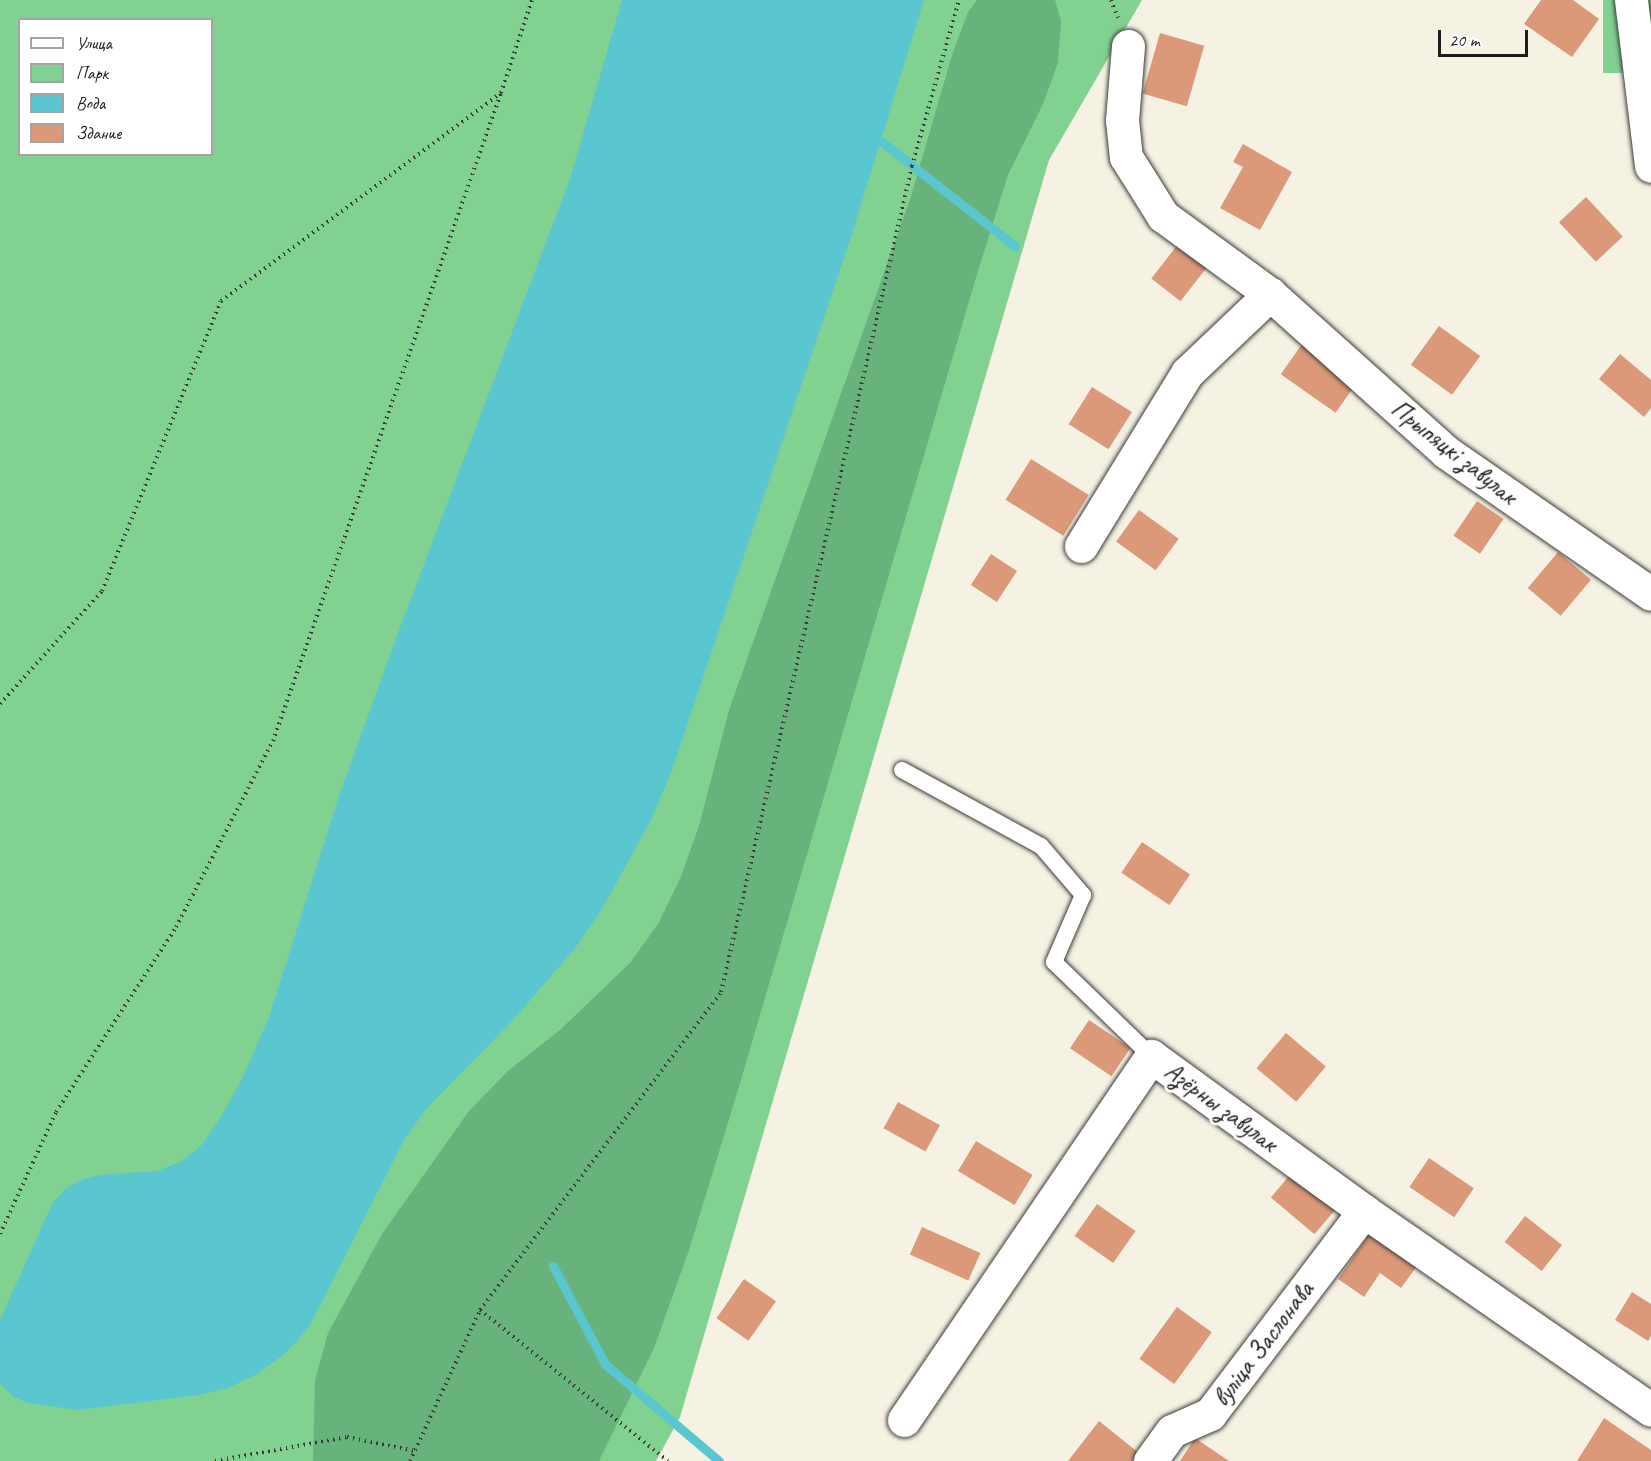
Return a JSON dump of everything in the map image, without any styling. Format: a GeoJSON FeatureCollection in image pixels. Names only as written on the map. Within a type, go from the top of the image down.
{"type":"FeatureCollection","features":[{"type":"Feature","properties":{"kind":"street"},"geometry":{"type":"LineString","coordinates":[[1631,0],[1651,166]]}},
{"type":"Feature","properties":{"kind":"street","name":"Прыпяцкі завулак"},"geometry":{"type":"LineString","coordinates":[[1128,46],[1122,120],[1126,157],[1163,216],[1270,294],[1446,452],[1651,594]]}},
{"type":"Feature","properties":{"kind":"street"},"geometry":{"type":"LineString","coordinates":[[1080,546],[1187,374],[1270,294]]}},
{"type":"Feature","properties":{"kind":"street","name":"Азёрны завулак"},"geometry":{"type":"LineString","coordinates":[[904,1420],[1151,1056],[1364,1211],[1651,1410]]}},
{"type":"Feature","properties":{"kind":"street","name":"вуліца Заслонава"},"geometry":{"type":"LineString","coordinates":[[1150,1461],[1172,1431],[1210,1414],[1364,1211]]}},
{"type":"Feature","properties":{"kind":"lane"},"geometry":{"type":"LineString","coordinates":[[902,770],[1041,846],[1083,895],[1054,962],[1151,1056]]}},
{"type":"Feature","properties":{"kind":"path"},"geometry":{"type":"LineString","coordinates":[[0,1234],[56,1112],[176,927],[273,741],[532,0]]}},
{"type":"Feature","properties":{"kind":"path"},"geometry":{"type":"LineString","coordinates":[[410,1461],[480,1310],[721,992],[912,166],[959,0]]}},
{"type":"Feature","properties":{"kind":"path"},"geometry":{"type":"LineString","coordinates":[[0,704],[102,591],[221,302],[501,93]]}},
{"type":"Feature","properties":{"kind":"path"},"geometry":{"type":"LineString","coordinates":[[480,1310],[668,1461]]}},
{"type":"Feature","properties":{"kind":"path"},"geometry":{"type":"LineString","coordinates":[[215,1461],[347,1437],[415,1451]]}},
{"type":"Feature","properties":{"kind":"green space"},"geometry":{"type":"Polygon","coordinates":[[[0,0],[1142,0],[1049,160],[680,1417],[656,1461],[0,1461],[0,0]]]}},
{"type":"Feature","properties":{"kind":"green space"},"geometry":{"type":"Polygon","coordinates":[[[977,0],[1055,0],[1061,21],[1058,63],[1043,104],[1008,175],[738,1090],[689,1250],[654,1348],[599,1461],[313,1461],[315,1380],[328,1333],[382,1234],[469,1111],[509,1070],[560,1030],[630,963],[658,924],[680,879],[699,826],[729,710],[911,196],[953,52],[968,12],[977,0]]]}},
{"type":"Feature","properties":{"kind":"green space"},"geometry":{"type":"Polygon","coordinates":[[[1603,0],[1651,0],[1651,73],[1603,73],[1603,0]]]}},
{"type":"Feature","properties":{"kind":"water"},"geometry":{"type":"Polygon","coordinates":[[[622,0],[924,0],[851,237],[672,770],[651,820],[602,909],[576,947],[513,1020],[426,1109],[404,1140],[309,1327],[286,1353],[257,1374],[228,1388],[199,1395],[78,1410],[28,1403],[12,1396],[0,1383],[0,1320],[52,1204],[66,1188],[81,1180],[99,1175],[157,1171],[180,1162],[201,1146],[242,1079],[269,1017],[340,793],[395,641],[570,179],[622,0]]]}},
{"type":"Feature","properties":{"kind":"building"},"geometry":{"type":"Polygon","coordinates":[[[1541,0],[1573,0],[1599,19],[1572,57],[1524,24],[1541,0]]]}},
{"type":"Feature","properties":{"kind":"building"},"geometry":{"type":"Polygon","coordinates":[[[1160,33],[1204,46],[1187,106],[1143,94],[1160,33]]]}},
{"type":"Feature","properties":{"kind":"building"},"geometry":{"type":"Polygon","coordinates":[[[1243,144],[1292,172],[1260,230],[1220,208],[1243,167],[1233,162],[1243,144]]]}},
{"type":"Feature","properties":{"kind":"building"},"geometry":{"type":"Polygon","coordinates":[[[1586,197],[1623,236],[1596,262],[1559,222],[1586,197]]]}},
{"type":"Feature","properties":{"kind":"building"},"geometry":{"type":"Polygon","coordinates":[[[1179,243],[1208,266],[1180,301],[1151,278],[1179,243]]]}},
{"type":"Feature","properties":{"kind":"building"},"geometry":{"type":"Polygon","coordinates":[[[1439,326],[1480,356],[1452,395],[1411,365],[1439,326]]]}},
{"type":"Feature","properties":{"kind":"building"},"geometry":{"type":"Polygon","coordinates":[[[1302,344],[1357,382],[1336,413],[1281,374],[1302,344]]]}},
{"type":"Feature","properties":{"kind":"building"},"geometry":{"type":"Polygon","coordinates":[[[1620,354],[1651,380],[1651,408],[1644,417],[1599,379],[1620,354]]]}},
{"type":"Feature","properties":{"kind":"building"},"geometry":{"type":"Polygon","coordinates":[[[1092,387],[1132,412],[1109,449],[1069,424],[1092,387]]]}},
{"type":"Feature","properties":{"kind":"building"},"geometry":{"type":"Polygon","coordinates":[[[1031,459],[1089,495],[1063,536],[1006,500],[1031,459]]]}},
{"type":"Feature","properties":{"kind":"building"},"geometry":{"type":"Polygon","coordinates":[[[1477,501],[1504,519],[1480,554],[1454,536],[1477,501]]]}},
{"type":"Feature","properties":{"kind":"building"},"geometry":{"type":"Polygon","coordinates":[[[1139,510],[1179,539],[1156,570],[1116,542],[1139,510]]]}},
{"type":"Feature","properties":{"kind":"building"},"geometry":{"type":"Polygon","coordinates":[[[1558,552],[1591,580],[1561,616],[1528,588],[1558,552]]]}},
{"type":"Feature","properties":{"kind":"building"},"geometry":{"type":"Polygon","coordinates":[[[991,554],[1017,571],[997,602],[971,585],[991,554]]]}},
{"type":"Feature","properties":{"kind":"building"},"geometry":{"type":"Polygon","coordinates":[[[1142,842],[1190,874],[1169,905],[1121,873],[1142,842]]]}},
{"type":"Feature","properties":{"kind":"building"},"geometry":{"type":"Polygon","coordinates":[[[1089,1020],[1130,1048],[1111,1076],[1070,1048],[1089,1020]]]}},
{"type":"Feature","properties":{"kind":"building"},"geometry":{"type":"Polygon","coordinates":[[[1286,1033],[1326,1066],[1296,1102],[1256,1068],[1286,1033]]]}},
{"type":"Feature","properties":{"kind":"building"},"geometry":{"type":"Polygon","coordinates":[[[898,1102],[940,1125],[925,1152],[883,1128],[898,1102]]]}},
{"type":"Feature","properties":{"kind":"building"},"geometry":{"type":"Polygon","coordinates":[[[976,1141],[1033,1175],[1015,1205],[958,1171],[976,1141]]]}},
{"type":"Feature","properties":{"kind":"building"},"geometry":{"type":"Polygon","coordinates":[[[1429,1158],[1474,1188],[1454,1217],[1409,1187],[1429,1158]]]}},
{"type":"Feature","properties":{"kind":"building"},"geometry":{"type":"Polygon","coordinates":[[[1294,1170],[1338,1207],[1315,1234],[1271,1198],[1294,1170]]]}},
{"type":"Feature","properties":{"kind":"building"},"geometry":{"type":"Polygon","coordinates":[[[1097,1204],[1136,1231],[1113,1263],[1075,1236],[1097,1204]]]}},
{"type":"Feature","properties":{"kind":"building"},"geometry":{"type":"Polygon","coordinates":[[[1525,1216],[1562,1245],[1542,1271],[1505,1242],[1525,1216]]]}},
{"type":"Feature","properties":{"kind":"building"},"geometry":{"type":"Polygon","coordinates":[[[922,1227],[980,1253],[968,1280],[910,1254],[922,1227]]]}},
{"type":"Feature","properties":{"kind":"building"},"geometry":{"type":"Polygon","coordinates":[[[1370,1233],[1417,1266],[1401,1288],[1380,1273],[1364,1297],[1338,1279],[1370,1233]]]}},
{"type":"Feature","properties":{"kind":"building"},"geometry":{"type":"Polygon","coordinates":[[[744,1279],[776,1301],[748,1341],[716,1318],[744,1279]]]}},
{"type":"Feature","properties":{"kind":"building"},"geometry":{"type":"Polygon","coordinates":[[[1632,1292],[1651,1304],[1651,1336],[1648,1341],[1615,1320],[1632,1292]]]}},
{"type":"Feature","properties":{"kind":"building"},"geometry":{"type":"Polygon","coordinates":[[[1177,1307],[1212,1332],[1174,1384],[1139,1359],[1177,1307]]]}},
{"type":"Feature","properties":{"kind":"building"},"geometry":{"type":"Polygon","coordinates":[[[1604,1418],[1651,1450],[1651,1461],[1577,1461],[1604,1418]]]}},
{"type":"Feature","properties":{"kind":"building"},"geometry":{"type":"Polygon","coordinates":[[[1099,1421],[1139,1453],[1132,1461],[1068,1461],[1099,1421]]]}},
{"type":"Feature","properties":{"kind":"building"},"geometry":{"type":"Polygon","coordinates":[[[1195,1438],[1229,1461],[1180,1461],[1195,1438]]]}},
{"type":"Feature","properties":{"kind":"waterway"},"geometry":{"type":"LineString","coordinates":[[881,141],[1015,246]]}},
{"type":"Feature","properties":{"kind":"waterway"},"geometry":{"type":"LineString","coordinates":[[553,1266],[605,1364],[719,1461]]}}]}
